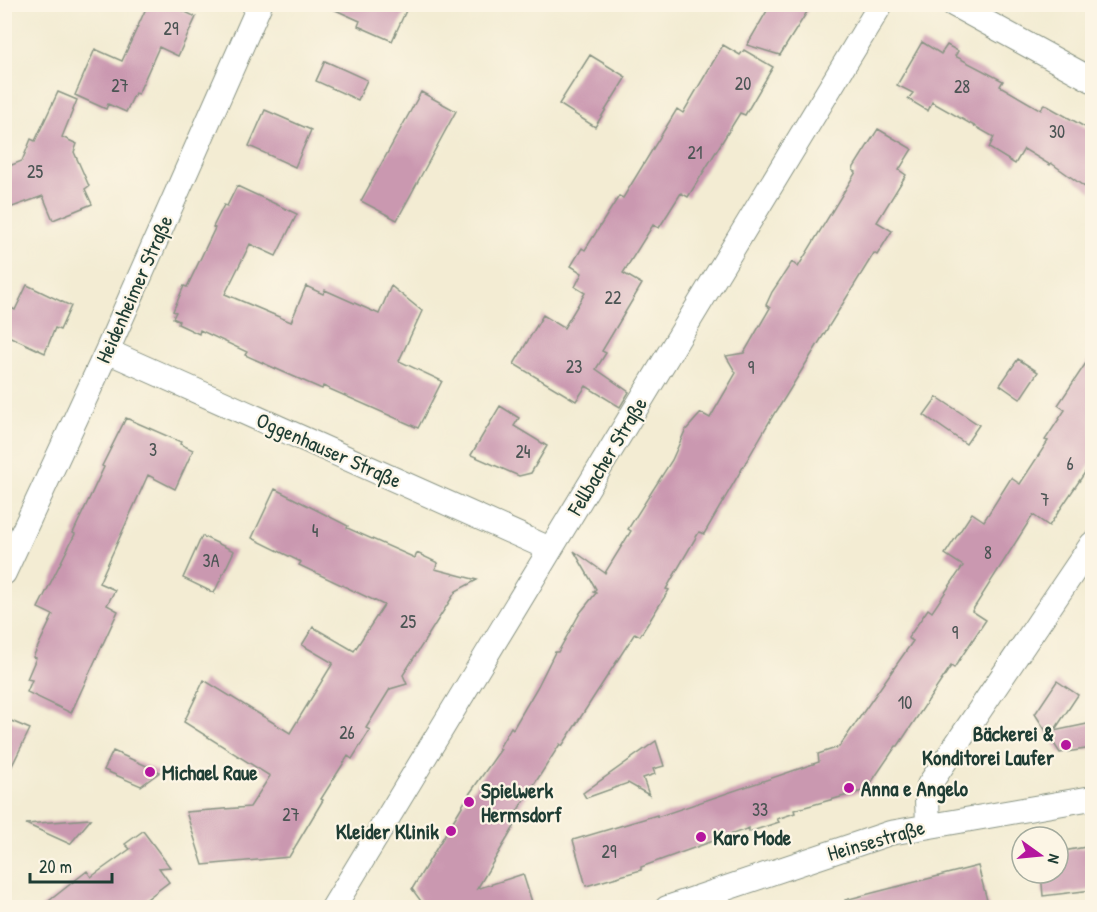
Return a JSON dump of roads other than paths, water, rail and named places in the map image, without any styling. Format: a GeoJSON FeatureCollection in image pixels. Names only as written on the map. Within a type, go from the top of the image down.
{"type":"FeatureCollection","features":[{"type":"Feature","properties":{"kind":"street","name":"Heidenheimer Straße"},"geometry":{"type":"LineString","coordinates":[[4,573],[107,351],[260,4]]}},
{"type":"Feature","properties":{"kind":"street","name":"Fellbacher Straße"},"geometry":{"type":"LineString","coordinates":[[333,908],[881,4]]}},
{"type":"Feature","properties":{"kind":"street"},"geometry":{"type":"LineString","coordinates":[[953,4],[1092,80]]}},
{"type":"Feature","properties":{"kind":"street","name":"Oggenhauser Straße"},"geometry":{"type":"LineString","coordinates":[[107,351],[550,549]]}},
{"type":"Feature","properties":{"kind":"street"},"geometry":{"type":"LineString","coordinates":[[928,825],[929,785],[1092,544]]}},
{"type":"Feature","properties":{"kind":"street","name":"Heinsestraße"},"geometry":{"type":"LineString","coordinates":[[666,908],[890,833],[1092,798]]}},
{"type":"Feature","properties":{"kind":"place","name":"Bäckerei & Konditorei Laufer"},"geometry":{"type":"Point","coordinates":[1066,745]}},
{"type":"Feature","properties":{"kind":"place","name":"Michael Raue"},"geometry":{"type":"Point","coordinates":[150,772]}},
{"type":"Feature","properties":{"kind":"place","name":"Anna e Angelo"},"geometry":{"type":"Point","coordinates":[849,788]}},
{"type":"Feature","properties":{"kind":"place","name":"Spielwerk Hermsdorf"},"geometry":{"type":"Point","coordinates":[469,802]}},
{"type":"Feature","properties":{"kind":"place","name":"Kleider Klinik"},"geometry":{"type":"Point","coordinates":[451,831]}},
{"type":"Feature","properties":{"kind":"place","name":"Karo Mode"},"geometry":{"type":"Point","coordinates":[701,837]}}]}
